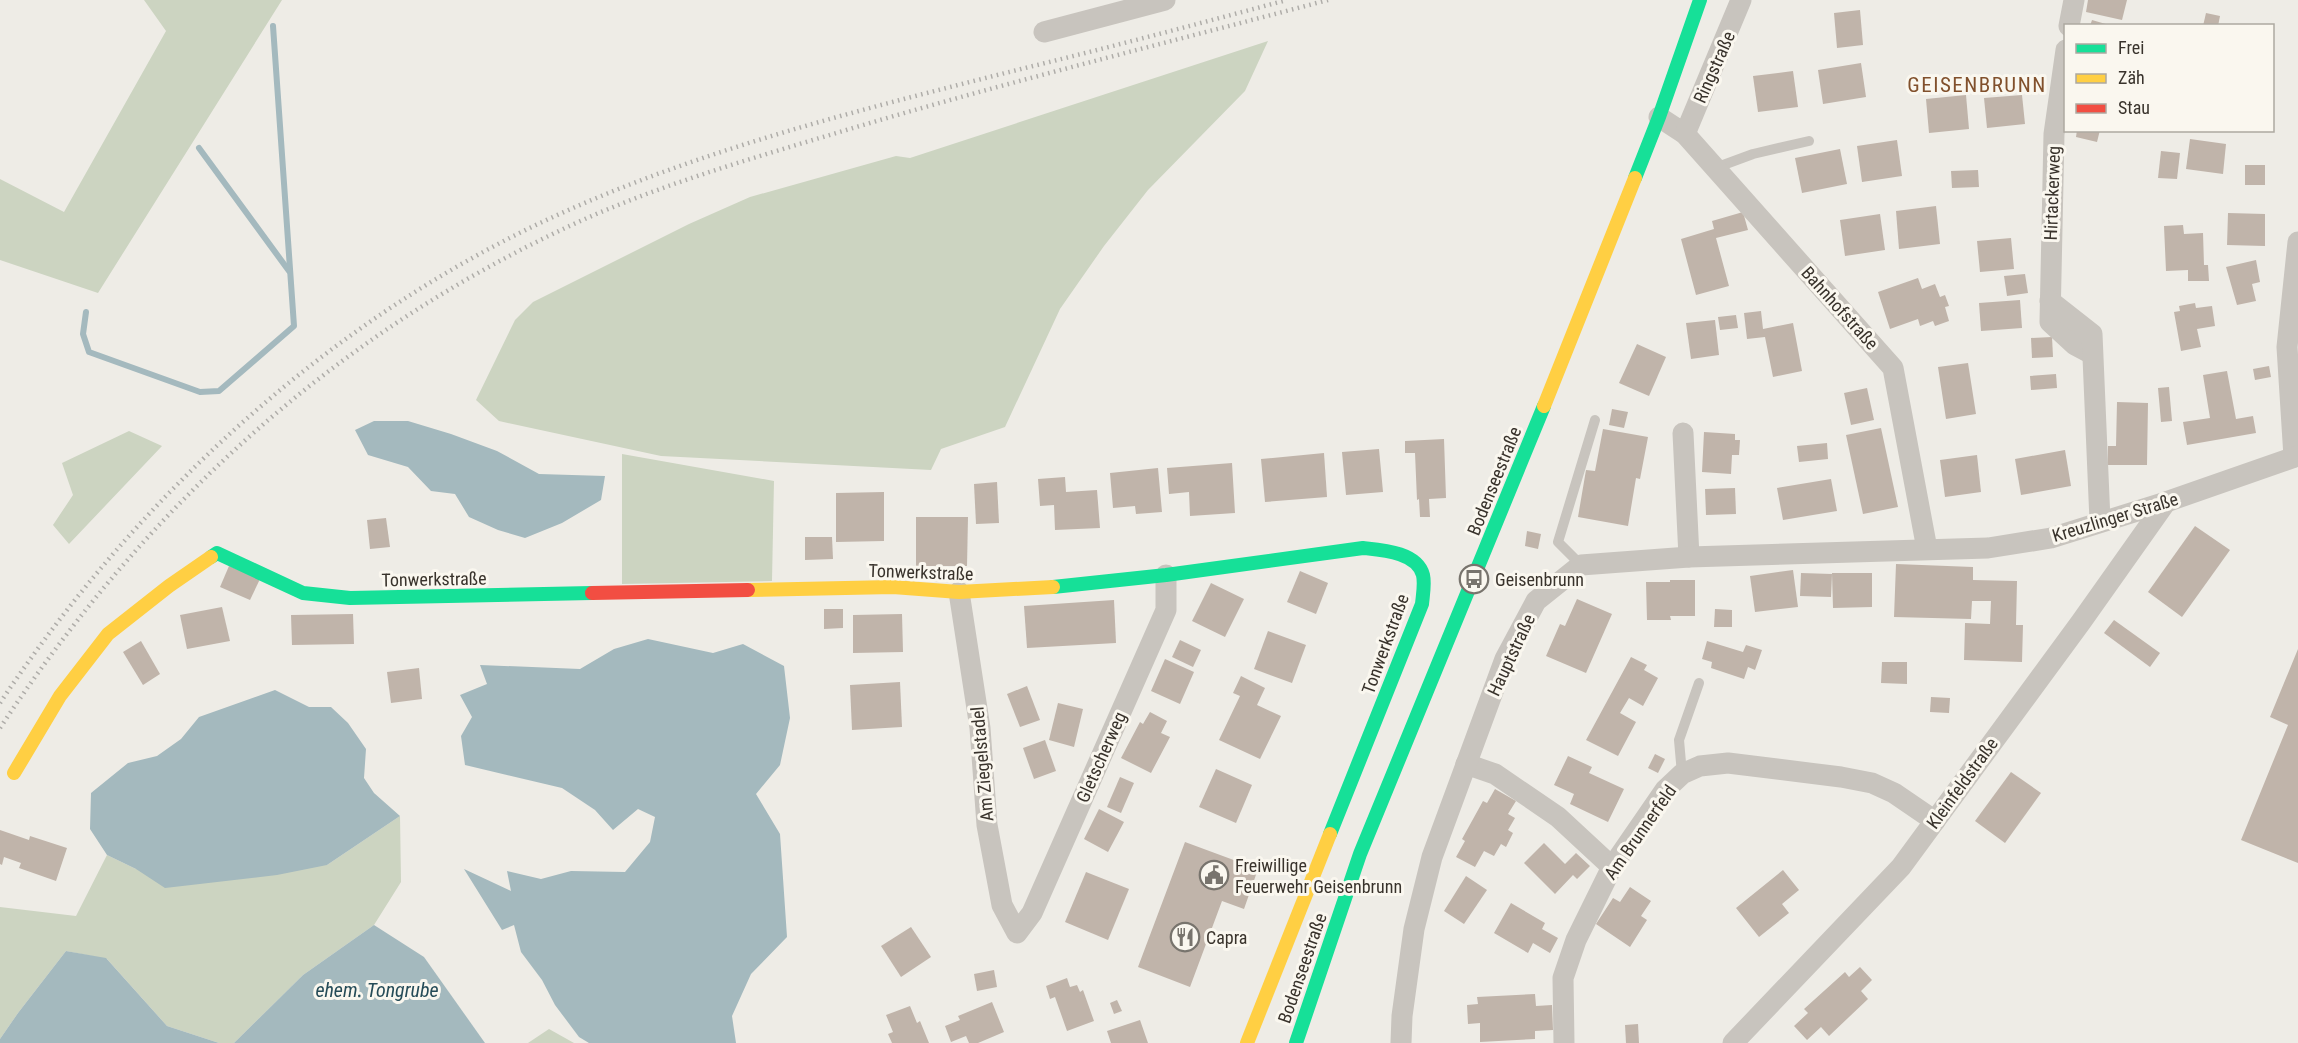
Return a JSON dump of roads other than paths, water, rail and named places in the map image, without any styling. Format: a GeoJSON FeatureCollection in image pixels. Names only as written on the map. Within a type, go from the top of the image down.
{"type":"FeatureCollection","features":[{"type":"Feature","properties":{"kind":"street"},"geometry":{"type":"LineString","coordinates":[[1044,32],[1165,0]]}},
{"type":"Feature","properties":{"kind":"street","name":"Bodenseestraße"},"geometry":{"type":"LineString","coordinates":[[1296,1043],[1360,854],[1481,563],[1659,117],[1700,0]]}},
{"type":"Feature","properties":{"kind":"street","name":"Ringstraße"},"geometry":{"type":"LineString","coordinates":[[1685,134],[1741,0]]}},
{"type":"Feature","properties":{"kind":"street"},"geometry":{"type":"LineString","coordinates":[[2069,24],[2074,0]]}},
{"type":"Feature","properties":{"kind":"street","name":"Hirtackerweg"},"geometry":{"type":"LineString","coordinates":[[2064,64],[2054,134],[2050,301],[2092,334],[2100,521]]}},
{"type":"Feature","properties":{"kind":"street","name":"Bahnhofstraße"},"geometry":{"type":"LineString","coordinates":[[1659,117],[1685,134],[1893,368],[1927,549]]}},
{"type":"Feature","properties":{"kind":"street"},"geometry":{"type":"LineString","coordinates":[[2296,456],[2287,346],[2298,242]]}},
{"type":"Feature","properties":{"kind":"street"},"geometry":{"type":"LineString","coordinates":[[1683,433],[1689,557]]}},
{"type":"Feature","properties":{"kind":"street","name":"Kreuzlinger Straße"},"geometry":{"type":"LineString","coordinates":[[1927,549],[1988,548],[2051,538],[2166,502],[2296,456]]}},
{"type":"Feature","properties":{"kind":"street","name":"Kleinfeldstraße"},"geometry":{"type":"LineString","coordinates":[[1732,1043],[1901,867],[2166,502]]}},
{"type":"Feature","properties":{"kind":"street","name":"Tonwerkstraße"},"geometry":{"type":"LineString","coordinates":[[14,773],[60,696],[108,634],[216,553],[303,593],[350,598],[893,587],[959,592],[1026,590],[1166,575],[1363,548],[1393,552],[1413,562],[1421,570],[1424,582],[1422,604],[1246,1043]]}},
{"type":"Feature","properties":{"kind":"street"},"geometry":{"type":"LineString","coordinates":[[1581,565],[1689,557],[1927,549]]}},
{"type":"Feature","properties":{"kind":"street","name":"Hauptstraße"},"geometry":{"type":"LineString","coordinates":[[1401,1043],[1402,1016],[1414,929],[1432,857],[1505,659],[1536,601],[1581,565]]}},
{"type":"Feature","properties":{"kind":"street","name":"Gletscherweg"},"geometry":{"type":"LineString","coordinates":[[1017,933],[1032,913],[1166,610],[1166,575]]}},
{"type":"Feature","properties":{"kind":"street","name":"Am Ziegelstadel"},"geometry":{"type":"LineString","coordinates":[[959,592],[980,728],[987,825],[1002,904],[1017,933]]}},
{"type":"Feature","properties":{"kind":"street","name":"Am Brunnerfeld"},"geometry":{"type":"LineString","coordinates":[[1564,1043],[1563,978],[1576,940],[1612,867],[1665,790],[1682,774],[1700,766],[1728,763],[1841,777],[1872,783],[1894,793],[1935,821]]}},
{"type":"Feature","properties":{"kind":"street"},"geometry":{"type":"LineString","coordinates":[[1466,764],[1495,774],[1558,817],[1612,867]]}},
{"type":"Feature","properties":{"kind":"lane"},"geometry":{"type":"LineString","coordinates":[[1715,168],[1753,154],[1809,141]]}},
{"type":"Feature","properties":{"kind":"lane"},"geometry":{"type":"LineString","coordinates":[[1581,565],[1558,542],[1596,420]]}},
{"type":"Feature","properties":{"kind":"lane"},"geometry":{"type":"LineString","coordinates":[[1682,774],[1679,740],[1699,683]]}},
{"type":"Feature","properties":{"kind":"water"},"geometry":{"type":"Polygon","coordinates":[[[374,421],[408,421],[451,434],[497,451],[539,474],[605,476],[601,500],[562,523],[525,538],[498,530],[469,517],[455,494],[431,491],[408,467],[368,455],[355,430],[374,421]]]}},
{"type":"Feature","properties":{"kind":"water"},"geometry":{"type":"Polygon","coordinates":[[[648,639],[713,653],[743,644],[784,666],[790,718],[780,765],[756,794],[780,834],[787,937],[751,974],[732,1016],[736,1043],[589,1043],[579,1037],[521,952],[514,925],[502,930],[464,869],[511,891],[507,871],[541,879],[571,871],[625,872],[650,842],[655,817],[638,809],[613,830],[595,810],[562,788],[465,765],[461,736],[472,717],[460,695],[487,684],[480,665],[580,669],[614,649],[648,639]]]}},
{"type":"Feature","properties":{"kind":"water"},"geometry":{"type":"Polygon","coordinates":[[[275,690],[309,707],[331,707],[348,723],[366,749],[364,778],[374,793],[400,816],[327,865],[277,875],[165,888],[136,869],[107,855],[90,829],[91,793],[128,763],[157,756],[181,739],[199,717],[275,690]]]}},
{"type":"Feature","properties":{"kind":"water","name":"ehem. Tongrube"},"geometry":{"type":"Polygon","coordinates":[[[374,925],[424,957],[485,1043],[234,1043],[303,975],[374,925]]]}},
{"type":"Feature","properties":{"kind":"water"},"geometry":{"type":"Polygon","coordinates":[[[66,951],[106,958],[167,1026],[219,1043],[0,1043],[0,1039],[18,1013],[66,951]]]}},
{"type":"Feature","properties":{"kind":"waterway"},"geometry":{"type":"LineString","coordinates":[[86,312],[83,334],[89,352],[200,392],[219,391],[294,326],[273,26]]}},
{"type":"Feature","properties":{"kind":"waterway"},"geometry":{"type":"LineString","coordinates":[[199,148],[289,271]]}},
{"type":"Feature","properties":{"kind":"railway"},"geometry":{"type":"LineString","coordinates":[[0,703],[55,625],[116,551],[181,481],[251,415],[326,354],[404,299],[487,250],[573,208],[628,185],[684,164],[798,128],[1287,0]]}},
{"type":"Feature","properties":{"kind":"railway"},"geometry":{"type":"LineString","coordinates":[[0,728],[57,647],[118,571],[183,500],[252,434],[326,373],[404,318],[488,268],[608,209],[742,162],[964,96],[1328,0]]}},
{"type":"Feature","properties":{"kind":"place","name":"Geisenbrunn"},"geometry":{"type":"Point","coordinates":[1474,579]}},
{"type":"Feature","properties":{"kind":"place","name":"Freiwillige Feuerwehr Geisenbrunn"},"geometry":{"type":"Point","coordinates":[1214,875]}},
{"type":"Feature","properties":{"kind":"place","name":"Capra"},"geometry":{"type":"Point","coordinates":[1185,937]}},
{"type":"Feature","properties":{"kind":"district","name":"GEISENBRUNN"},"geometry":{"type":"Point","coordinates":[1977,85]}}]}
